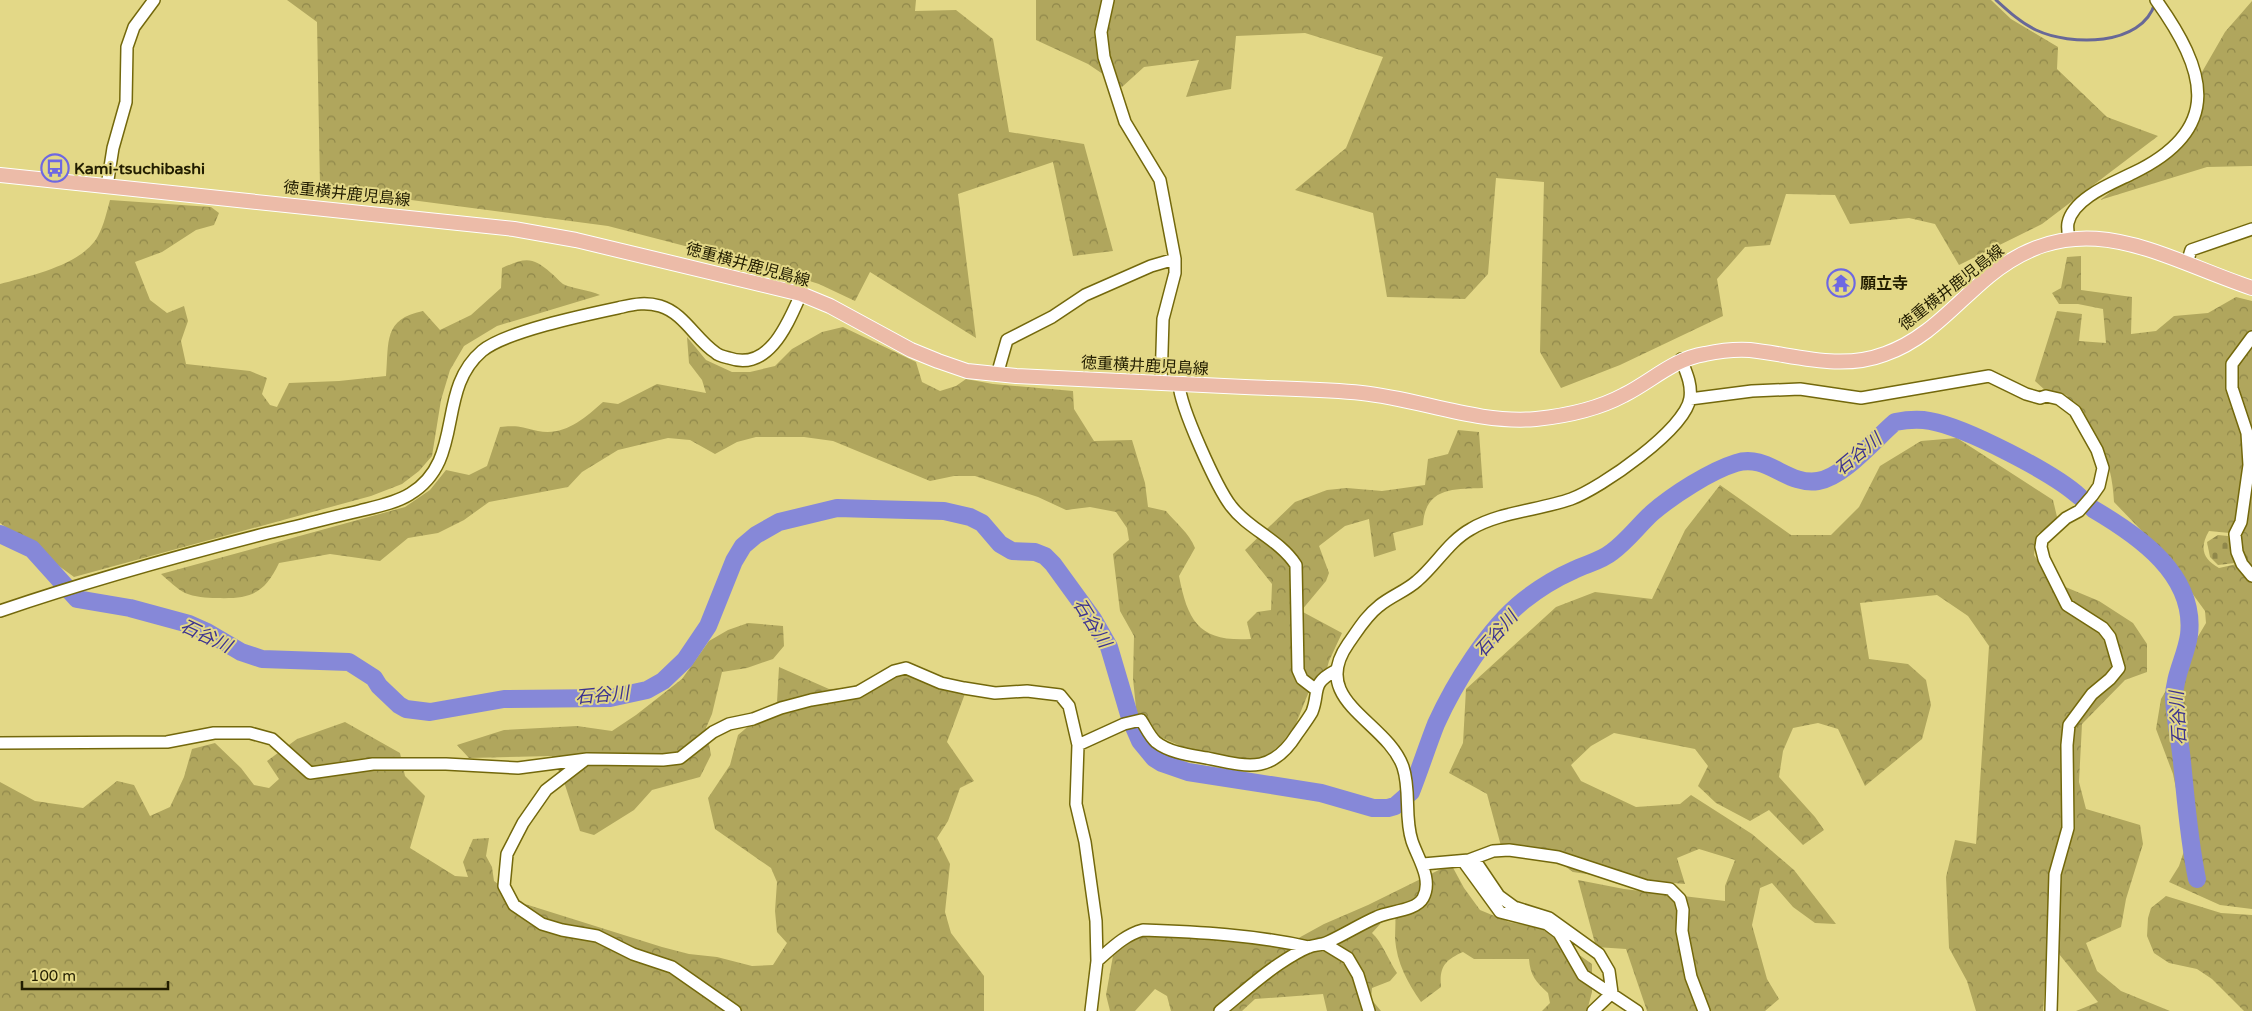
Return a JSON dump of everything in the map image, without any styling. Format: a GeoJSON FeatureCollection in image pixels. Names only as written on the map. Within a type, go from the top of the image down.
{"type":"FeatureCollection","features":[{"type":"Feature","properties":{"kind":"main road","name":"徳重横井鹿児島線"},"geometry":{"type":"LineString","coordinates":[[0,175],[514,229],[576,240],[801,294],[830,306],[911,350],[966,372],[1360,393],[1508,420],[1538,419],[1581,411],[1624,395],[1681,360],[1728,350],[1749,350],[1819,361],[1853,361],[1880,356],[1911,343],[1932,328],[2005,265],[2033,249],[2069,238],[2108,239],[2145,248],[2252,288]]}},
{"type":"Feature","properties":{"kind":"street"},"geometry":{"type":"LineString","coordinates":[[107,186],[113,148],[126,102],[128,47],[134,27],[154,0]]}},
{"type":"Feature","properties":{"kind":"street"},"geometry":{"type":"LineString","coordinates":[[1108,0],[1101,32],[1104,57],[1125,122],[1160,180],[1176,259],[1175,273],[1163,319],[1161,383]]}},
{"type":"Feature","properties":{"kind":"street"},"geometry":{"type":"LineString","coordinates":[[2069,238],[2068,221],[2076,208],[2108,184],[2156,161],[2184,139],[2191,126],[2197,99],[2196,72],[2181,40],[2157,2]]}},
{"type":"Feature","properties":{"kind":"street"},"geometry":{"type":"LineString","coordinates":[[2187,263],[2191,250],[2252,229]]}},
{"type":"Feature","properties":{"kind":"street"},"geometry":{"type":"LineString","coordinates":[[997,374],[1007,340],[1052,317],[1085,295],[1150,266],[1176,259]]}},
{"type":"Feature","properties":{"kind":"street"},"geometry":{"type":"LineString","coordinates":[[0,611],[210,548],[379,506],[408,496],[424,484],[438,469],[446,447],[457,387],[466,368],[482,351],[497,340],[592,313],[641,302],[662,306],[695,331],[716,354],[736,361],[752,360],[764,355],[774,344],[789,322],[801,294]]}},
{"type":"Feature","properties":{"kind":"street"},"geometry":{"type":"LineString","coordinates":[[2252,337],[2232,364],[2232,388],[2247,433],[2249,465],[2241,522],[2235,534],[2237,552],[2242,564],[2252,576]]}},
{"type":"Feature","properties":{"kind":"street"},"geometry":{"type":"LineString","coordinates":[[1220,1011],[1278,965],[1309,947],[1325,944],[1379,916],[1421,902],[1424,896],[1423,864],[1412,842],[1402,766],[1393,750],[1348,702],[1337,683],[1335,671],[1339,656],[1368,615],[1415,583],[1457,538],[1472,528],[1570,500],[1592,490],[1616,475],[1684,415],[1690,400],[1689,379],[1681,360]]}},
{"type":"Feature","properties":{"kind":"street"},"geometry":{"type":"LineString","coordinates":[[1690,400],[1800,388],[1860,398],[1989,376],[2026,394],[2040,398],[2046,396],[2059,399],[2075,411],[2087,432],[2103,468],[2099,486],[2079,511],[2066,518],[2042,540],[2041,547],[2044,559],[2067,605],[2103,628],[2110,636],[2118,668],[2110,679],[2092,694],[2069,724],[2067,744],[2068,828],[2055,874],[2051,1011]]}},
{"type":"Feature","properties":{"kind":"street"},"geometry":{"type":"LineString","coordinates":[[1179,384],[1180,396],[1206,457],[1231,507],[1287,551],[1296,565],[1298,670],[1302,679],[1315,689]]}},
{"type":"Feature","properties":{"kind":"street"},"geometry":{"type":"LineString","coordinates":[[0,743],[167,742],[214,733],[250,733],[272,739],[310,773],[373,764],[446,764],[518,768],[587,759],[663,760],[680,758],[713,732],[728,724],[753,719],[781,708],[811,700],[858,692],[894,671],[906,668],[941,683],[964,688],[995,693],[1027,691],[1060,695],[1069,706],[1078,745],[1076,804],[1085,842],[1096,921],[1097,961],[1091,1011]]}},
{"type":"Feature","properties":{"kind":"street"},"geometry":{"type":"LineString","coordinates":[[1078,745],[1124,724],[1141,720],[1155,742],[1179,753],[1216,760],[1260,765],[1281,756],[1289,747],[1312,711],[1315,689],[1327,675],[1335,671]]}},
{"type":"Feature","properties":{"kind":"street"},"geometry":{"type":"LineString","coordinates":[[587,759],[546,790],[523,824],[507,854],[504,886],[514,905],[542,924],[562,930],[597,936],[633,954],[672,967],[735,1011]]}},
{"type":"Feature","properties":{"kind":"street"},"geometry":{"type":"LineString","coordinates":[[1423,864],[1468,860],[1493,851],[1509,850],[1558,857],[1621,879],[1670,890],[1680,899],[1683,910],[1682,931],[1691,977],[1704,1011]]}},
{"type":"Feature","properties":{"kind":"street"},"geometry":{"type":"LineString","coordinates":[[1468,860],[1500,912],[1547,924],[1558,934],[1583,975],[1638,1011]]}},
{"type":"Feature","properties":{"kind":"street"},"geometry":{"type":"LineString","coordinates":[[1468,860],[1499,896],[1514,907],[1549,918],[1599,954],[1610,972],[1612,994]]}},
{"type":"Feature","properties":{"kind":"street"},"geometry":{"type":"LineString","coordinates":[[1097,961],[1119,942],[1134,932],[1143,930],[1212,932],[1270,938],[1309,947]]}},
{"type":"Feature","properties":{"kind":"street"},"geometry":{"type":"LineString","coordinates":[[1325,944],[1348,958],[1358,975],[1369,1011]]}},
{"type":"Feature","properties":{"kind":"street"},"geometry":{"type":"LineString","coordinates":[[1592,1011],[1612,994]]}},
{"type":"Feature","properties":{"kind":"green space"},"geometry":{"type":"Polygon","coordinates":[[[287,0],[916,0],[915,11],[956,10],[993,39],[1009,132],[1084,144],[1113,251],[1073,256],[1053,162],[958,194],[976,338],[870,272],[855,301],[819,284],[758,265],[608,226],[320,188],[317,22],[287,0]]]}},
{"type":"Feature","properties":{"kind":"green space"},"geometry":{"type":"Polygon","coordinates":[[[1036,0],[1991,0],[2011,19],[2058,47],[2057,69],[2107,117],[2158,136],[2042,224],[1959,265],[1935,224],[1909,218],[1850,224],[1835,195],[1786,194],[1770,245],[1745,247],[1717,279],[1723,316],[1620,365],[1561,388],[1540,352],[1544,182],[1496,178],[1488,274],[1465,299],[1387,297],[1373,213],[1295,190],[1346,148],[1383,57],[1305,33],[1236,36],[1231,89],[1186,97],[1199,60],[1144,67],[1122,87],[1088,64],[1036,40],[1036,0]]]}},
{"type":"Feature","properties":{"kind":"green space"},"geometry":{"type":"Polygon","coordinates":[[[2252,1],[2252,166],[2207,167],[2100,200],[2139,171],[2187,127],[2198,79],[2225,32],[2252,1]]]}},
{"type":"Feature","properties":{"kind":"green space"},"geometry":{"type":"Polygon","coordinates":[[[110,200],[211,207],[219,213],[214,225],[196,230],[162,252],[135,262],[150,300],[167,313],[184,306],[188,321],[181,341],[186,364],[250,371],[267,378],[262,394],[270,405],[277,407],[289,383],[339,381],[386,376],[388,343],[395,326],[401,320],[423,311],[440,330],[471,315],[501,288],[502,268],[517,262],[533,261],[544,267],[563,284],[600,295],[497,326],[464,346],[450,370],[441,400],[432,456],[419,471],[402,484],[371,496],[74,577],[0,523],[0,284],[54,268],[80,255],[98,236],[104,223],[110,200]]]}},
{"type":"Feature","properties":{"kind":"green space"},"geometry":{"type":"Polygon","coordinates":[[[2081,256],[2081,290],[2132,297],[2131,334],[2156,331],[2174,316],[2208,313],[2236,297],[2252,301],[2252,909],[2220,905],[2169,882],[2179,866],[2185,848],[2185,833],[2173,774],[2156,729],[2161,699],[2206,623],[2205,611],[2163,553],[2114,502],[2113,485],[2106,457],[2085,420],[2066,395],[2046,391],[2035,381],[2057,311],[2082,314],[2079,341],[2106,343],[2103,309],[2078,304],[2059,304],[2052,293],[2061,288],[2067,257],[2081,256]],[[2209,531],[2204,543],[2206,557],[2219,568],[2237,564],[2230,533],[2209,531]]]}},
{"type":"Feature","properties":{"kind":"green space"},"geometry":{"type":"Polygon","coordinates":[[[843,327],[916,362],[922,382],[940,391],[956,386],[966,379],[993,384],[1073,391],[1074,409],[1094,441],[1132,440],[1145,483],[1148,507],[1166,511],[1186,533],[1195,548],[1179,576],[1187,606],[1199,626],[1208,633],[1220,637],[1251,639],[1247,622],[1257,612],[1271,610],[1272,584],[1245,550],[1295,502],[1327,490],[1347,488],[1382,491],[1425,485],[1428,459],[1448,454],[1458,430],[1479,432],[1483,488],[1452,490],[1435,497],[1429,503],[1423,525],[1393,533],[1396,550],[1374,557],[1369,519],[1345,526],[1319,546],[1329,573],[1326,581],[1301,611],[1342,633],[1329,661],[1325,676],[1312,684],[1295,726],[1280,745],[1264,758],[1248,760],[1192,751],[1149,732],[1137,717],[1133,679],[1134,636],[1120,611],[1113,554],[1129,540],[1127,528],[1116,512],[1090,507],[1066,510],[1038,497],[975,476],[954,476],[930,481],[833,441],[804,437],[756,437],[737,442],[715,454],[690,440],[668,438],[618,450],[582,472],[568,487],[489,502],[464,520],[438,533],[408,538],[380,561],[330,554],[279,563],[273,574],[261,588],[246,596],[209,598],[192,595],[179,589],[161,574],[405,507],[430,490],[446,470],[469,475],[487,466],[500,427],[516,426],[548,432],[565,429],[574,425],[603,402],[618,404],[657,384],[706,393],[702,380],[689,363],[687,337],[706,360],[732,372],[750,372],[775,366],[792,349],[822,332],[843,327]]]}},
{"type":"Feature","properties":{"kind":"green space"},"geometry":{"type":"Polygon","coordinates":[[[1957,438],[2053,500],[2058,521],[2037,534],[2034,555],[2051,581],[2099,601],[2133,623],[2147,644],[2147,672],[2125,680],[2082,724],[2079,782],[2086,809],[2140,825],[2143,844],[2126,899],[2121,927],[2086,943],[2097,971],[2121,991],[2170,1011],[2076,1011],[2098,1002],[2059,954],[2047,960],[2043,1011],[1976,1011],[1967,981],[1949,948],[1946,877],[1955,840],[1976,844],[1989,646],[1968,616],[1937,595],[1860,603],[1869,659],[1908,664],[1926,680],[1931,705],[1922,739],[1865,786],[1838,729],[1818,723],[1793,728],[1783,751],[1779,777],[1815,817],[1824,830],[1803,845],[1769,810],[1750,821],[1716,803],[1698,786],[1708,766],[1695,749],[1614,733],[1591,746],[1571,765],[1581,781],[1636,807],[1680,804],[1691,795],[1752,834],[1794,870],[1836,924],[1815,923],[1793,907],[1772,883],[1760,888],[1752,925],[1767,979],[1779,999],[1765,1011],[1647,1011],[1626,949],[1596,947],[1578,880],[1624,889],[1725,901],[1725,886],[1735,860],[1699,849],[1677,858],[1685,884],[1614,878],[1573,872],[1555,859],[1501,846],[1487,794],[1449,773],[1463,743],[1466,689],[1556,607],[1595,592],[1652,599],[1685,530],[1720,485],[1791,535],[1831,535],[1859,507],[1880,466],[1921,441],[1957,438]]]}},
{"type":"Feature","properties":{"kind":"green space"},"geometry":{"type":"Polygon","coordinates":[[[2218,535],[2228,536],[2235,563],[2218,565],[2210,557],[2207,542],[2218,535]]]}},
{"type":"Feature","properties":{"kind":"green space"},"geometry":{"type":"Polygon","coordinates":[[[748,623],[783,626],[784,646],[773,659],[747,668],[722,672],[712,714],[706,728],[711,755],[700,777],[652,790],[634,810],[594,835],[580,831],[565,785],[552,756],[469,758],[457,745],[504,730],[577,726],[612,731],[682,679],[709,641],[728,630],[748,623]]]}},
{"type":"Feature","properties":{"kind":"green space"},"geometry":{"type":"Polygon","coordinates":[[[779,667],[829,689],[849,688],[884,673],[904,672],[966,691],[947,742],[974,781],[960,788],[948,821],[937,838],[950,864],[945,912],[951,933],[984,976],[984,1011],[0,1011],[0,782],[35,801],[83,808],[117,781],[134,785],[150,816],[170,807],[184,777],[192,749],[215,743],[241,768],[254,785],[269,788],[279,779],[267,761],[297,739],[345,722],[400,753],[405,776],[425,796],[410,848],[455,876],[468,877],[463,862],[473,839],[489,838],[486,856],[492,867],[494,881],[525,904],[689,954],[717,957],[752,966],[773,965],[787,943],[777,932],[775,911],[777,882],[771,868],[715,829],[708,798],[730,765],[738,735],[777,702],[779,667]]]}},
{"type":"Feature","properties":{"kind":"green space"},"geometry":{"type":"Polygon","coordinates":[[[1451,864],[1464,888],[1480,910],[1509,922],[1541,928],[1592,964],[1592,992],[1587,1011],[1542,1011],[1550,1003],[1548,993],[1534,978],[1529,959],[1474,959],[1463,952],[1444,965],[1441,974],[1441,987],[1421,1002],[1407,980],[1400,964],[1395,939],[1395,915],[1381,923],[1372,933],[1382,946],[1397,973],[1390,981],[1372,988],[1371,999],[1381,1011],[1327,1011],[1323,994],[1255,999],[1242,1011],[1171,1011],[1167,996],[1155,989],[1135,1011],[1110,1011],[1106,995],[1114,950],[1140,935],[1169,929],[1284,946],[1324,924],[1368,905],[1451,864]]]}},
{"type":"Feature","properties":{"kind":"green space"},"geometry":{"type":"Polygon","coordinates":[[[2166,896],[2221,913],[2252,915],[2252,1011],[2244,1011],[2212,979],[2197,969],[2169,963],[2154,953],[2147,936],[2148,918],[2151,908],[2166,896]]]}},
{"type":"Feature","properties":{"kind":"waterway"},"geometry":{"type":"LineString","coordinates":[[1996,0],[2020,20],[2036,30],[2067,39],[2085,40],[2121,35],[2136,28],[2148,17],[2155,3]]}},
{"type":"Feature","properties":{"kind":"waterway","name":"石谷川"},"geometry":{"type":"LineString","coordinates":[[0,534],[32,549],[77,599],[130,608],[189,624],[241,652],[262,659],[349,662],[374,678],[379,686],[399,705],[406,709],[430,712],[504,699],[610,698],[647,690],[663,681],[685,660],[708,626],[734,561],[743,546],[756,535],[779,522],[837,508],[944,511],[970,517],[982,523],[1000,544],[1012,551],[1035,552],[1045,556],[1053,564],[1093,619],[1109,647],[1130,718],[1140,741],[1154,758],[1162,763],[1188,772],[1321,793],[1373,808],[1388,808],[1395,806],[1411,792],[1443,708],[1473,658],[1497,626],[1529,597],[1547,584],[1608,555],[1623,543],[1647,518],[1681,491],[1726,467],[1747,461],[1758,462],[1796,479],[1818,481],[1828,478],[1849,465],[1895,422],[1926,420],[1945,425],[1986,441],[2051,476],[2080,497]]}},
{"type":"Feature","properties":{"kind":"waterway","name":"石谷川"},"geometry":{"type":"LineString","coordinates":[[2093,509],[2128,532],[2161,560],[2174,576],[2183,594],[2189,613],[2189,635],[2176,682],[2174,698],[2190,836],[2197,879]]}},
{"type":"Feature","properties":{"kind":"place","name":"Kami-tsuchibashi"},"geometry":{"type":"Point","coordinates":[55,168]}},
{"type":"Feature","properties":{"kind":"place","name":"願立寺"},"geometry":{"type":"Point","coordinates":[1841,283]}}]}
